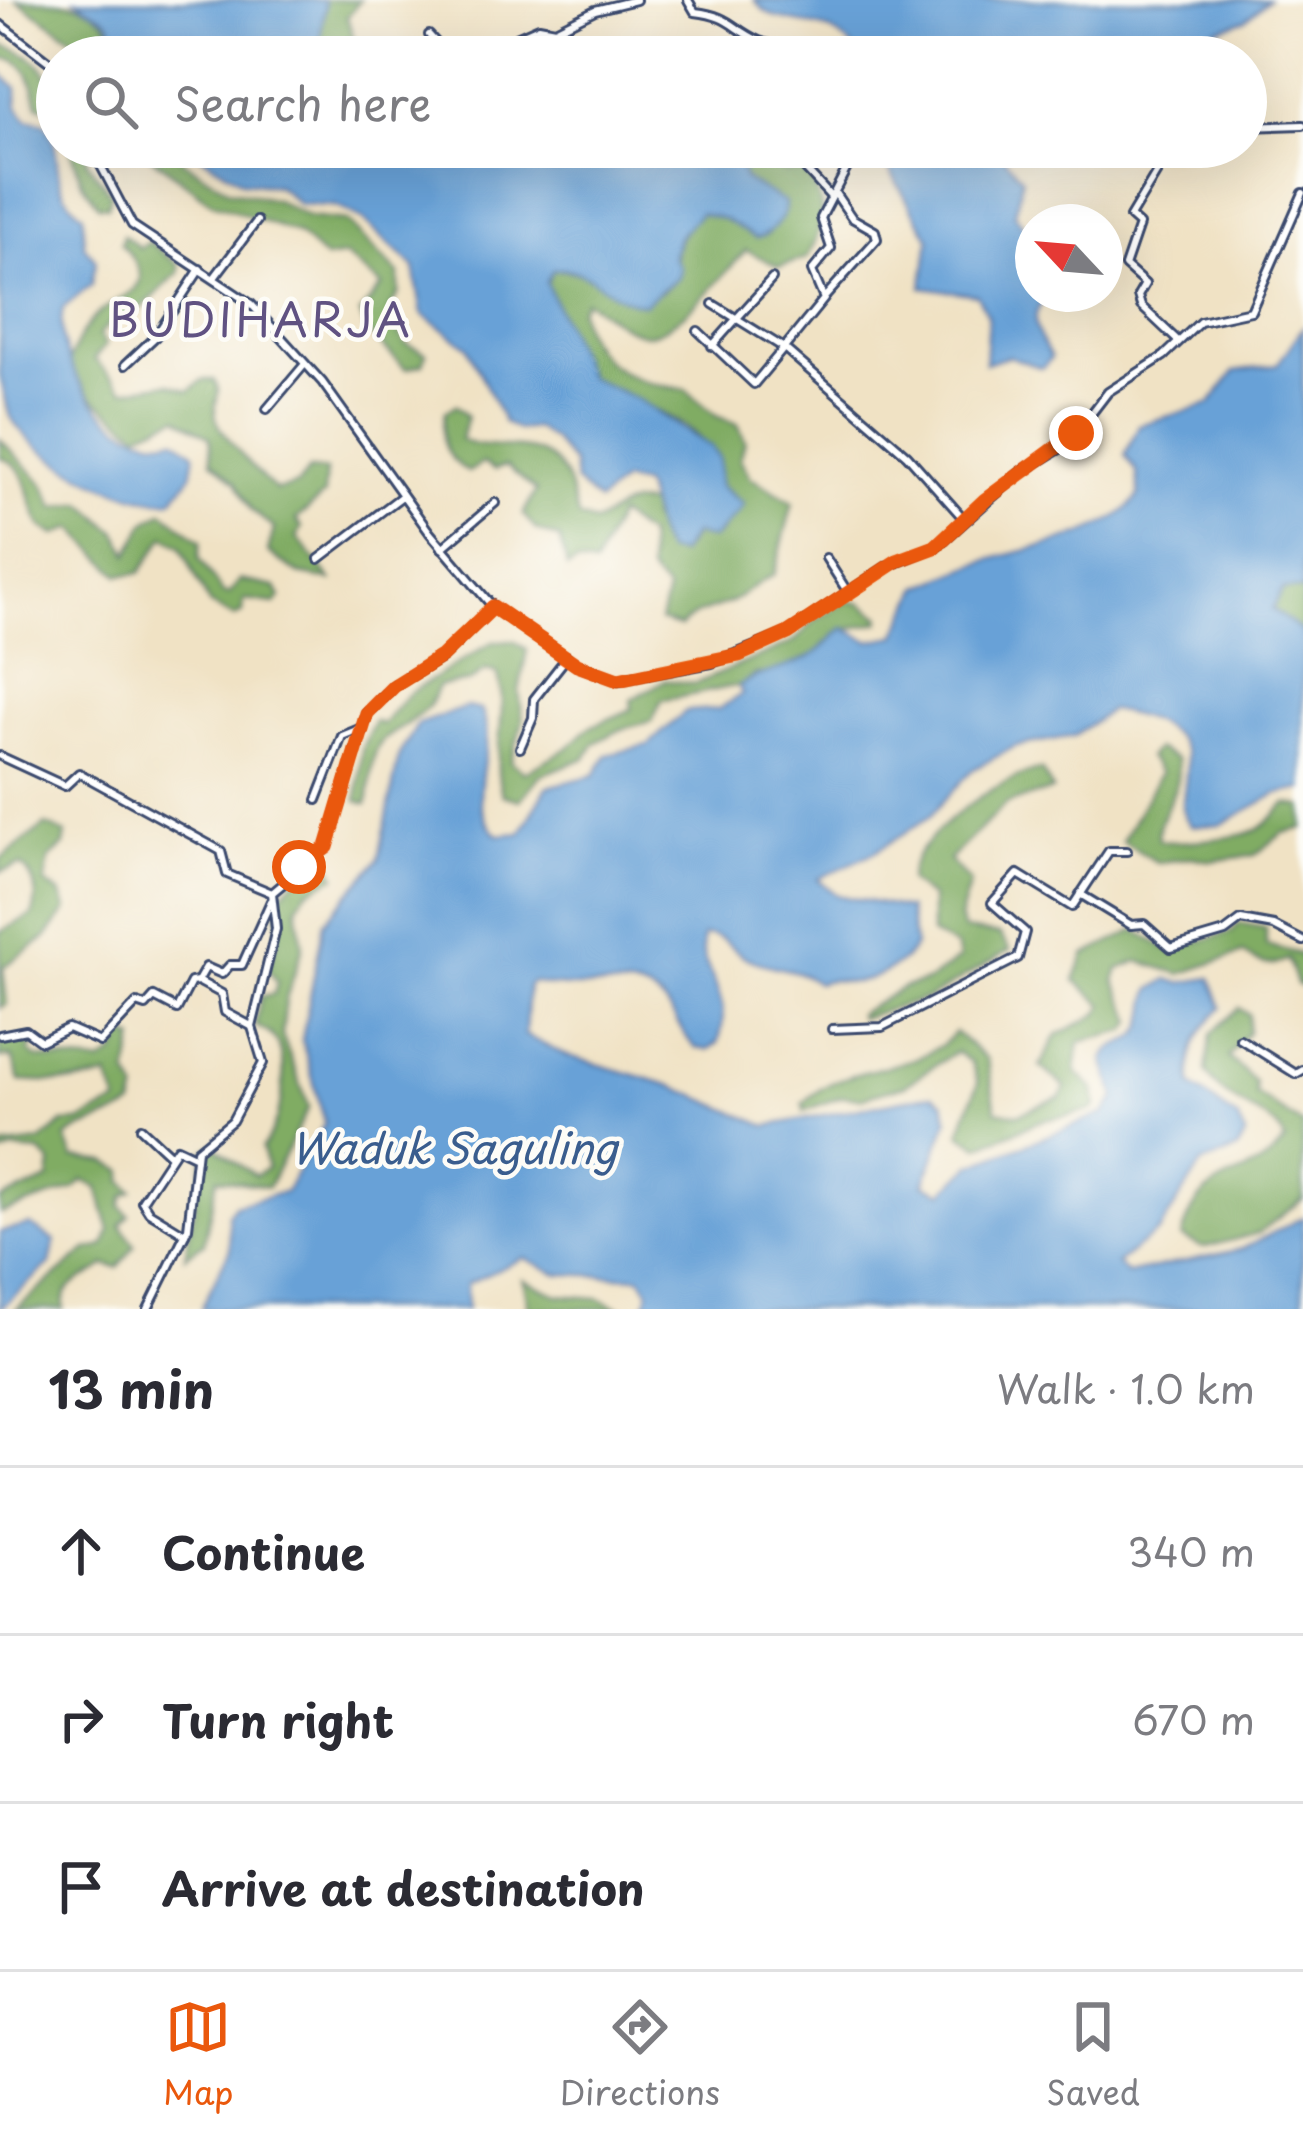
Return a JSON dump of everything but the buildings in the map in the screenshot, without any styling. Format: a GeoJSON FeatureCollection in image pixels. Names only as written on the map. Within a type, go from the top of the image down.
{"type":"FeatureCollection","features":[{"type":"Feature","properties":{"kind":"street"},"geometry":{"type":"LineString","coordinates":[[519,36],[539,27],[555,30],[595,10],[636,0]]}},
{"type":"Feature","properties":{"kind":"street"},"geometry":{"type":"LineString","coordinates":[[688,0],[695,12],[726,17],[752,36]]}},
{"type":"Feature","properties":{"kind":"street"},"geometry":{"type":"LineString","coordinates":[[0,24],[36,52]]}},
{"type":"Feature","properties":{"kind":"street"},"geometry":{"type":"LineString","coordinates":[[1267,126],[1303,125]]}},
{"type":"Feature","properties":{"kind":"street"},"geometry":{"type":"LineString","coordinates":[[102,168],[132,225],[248,300],[304,364],[442,548],[493,607],[567,657],[618,680],[712,663],[788,633],[897,561],[935,547],[1021,472],[1068,444],[1108,392],[1209,318],[1251,311],[1303,194]]}},
{"type":"Feature","properties":{"kind":"street"},"geometry":{"type":"LineString","coordinates":[[698,331],[754,384],[877,239],[875,231],[852,218],[806,168]]}},
{"type":"Feature","properties":{"kind":"street"},"geometry":{"type":"LineString","coordinates":[[824,298],[812,271],[831,248],[821,227],[848,168]]}},
{"type":"Feature","properties":{"kind":"street"},"geometry":{"type":"LineString","coordinates":[[1160,168],[1130,218],[1139,227],[1125,266],[1145,284],[1137,299],[1141,307],[1179,342]]}},
{"type":"Feature","properties":{"kind":"street"},"geometry":{"type":"LineString","coordinates":[[214,278],[257,221]]}},
{"type":"Feature","properties":{"kind":"street"},"geometry":{"type":"LineString","coordinates":[[125,365],[156,336],[200,268]]}},
{"type":"Feature","properties":{"kind":"street"},"geometry":{"type":"LineString","coordinates":[[712,346],[772,279]]}},
{"type":"Feature","properties":{"kind":"street"},"geometry":{"type":"LineString","coordinates":[[712,304],[784,348],[907,455],[964,519]]}},
{"type":"Feature","properties":{"kind":"street"},"geometry":{"type":"LineString","coordinates":[[267,409],[304,364]]}},
{"type":"Feature","properties":{"kind":"street"},"geometry":{"type":"LineString","coordinates":[[319,559],[402,495]]}},
{"type":"Feature","properties":{"kind":"street"},"geometry":{"type":"LineString","coordinates":[[442,548],[495,503]]}},
{"type":"Feature","properties":{"kind":"street"},"geometry":{"type":"LineString","coordinates":[[826,559],[847,591]]}},
{"type":"Feature","properties":{"kind":"street"},"geometry":{"type":"LineString","coordinates":[[198,982],[206,967],[219,975],[230,965],[242,965],[271,897],[286,877],[324,851],[367,713],[394,686],[442,656],[493,607]]}},
{"type":"Feature","properties":{"kind":"street"},"geometry":{"type":"LineString","coordinates":[[520,748],[533,718],[534,699],[567,657]]}},
{"type":"Feature","properties":{"kind":"street"},"geometry":{"type":"LineString","coordinates":[[316,800],[342,736],[359,729]]}},
{"type":"Feature","properties":{"kind":"street"},"geometry":{"type":"LineString","coordinates":[[0,756],[65,786],[79,773],[109,786],[221,851],[227,874],[271,897]]}},
{"type":"Feature","properties":{"kind":"street"},"geometry":{"type":"LineString","coordinates":[[832,1029],[882,1027],[1018,958],[1025,932],[992,904],[1018,874],[1071,908],[1109,851],[1127,851]]}},
{"type":"Feature","properties":{"kind":"street"},"geometry":{"type":"LineString","coordinates":[[1080,894],[1131,925],[1144,924],[1171,948],[1225,932],[1241,920],[1274,926],[1303,941]]}},
{"type":"Feature","properties":{"kind":"street"},"geometry":{"type":"LineString","coordinates":[[148,1309],[185,1234],[194,1156],[200,1145],[232,1120],[262,1066],[252,1027],[276,929],[271,897]]}},
{"type":"Feature","properties":{"kind":"street"},"geometry":{"type":"LineString","coordinates":[[0,1035],[26,1030],[41,1041],[70,1028],[100,1042],[137,1003],[146,1006],[154,998],[177,1009],[191,982],[222,994],[225,1012],[252,1027]]}},
{"type":"Feature","properties":{"kind":"street"},"geometry":{"type":"LineString","coordinates":[[1240,1040],[1295,1074],[1303,1070]]}},
{"type":"Feature","properties":{"kind":"street"},"geometry":{"type":"LineString","coordinates":[[142,1128],[171,1156]]}},
{"type":"Feature","properties":{"kind":"street"},"geometry":{"type":"LineString","coordinates":[[185,1234],[142,1201],[179,1147],[194,1156]]}},
{"type":"Feature","properties":{"kind":"green space"},"geometry":{"type":"Polygon","coordinates":[[[16,0],[84,7],[116,36],[70,36],[16,0]]]}},
{"type":"Feature","properties":{"kind":"green space"},"geometry":{"type":"Polygon","coordinates":[[[323,0],[360,0],[347,17],[353,36],[318,36],[323,0]]]}},
{"type":"Feature","properties":{"kind":"green space"},"geometry":{"type":"Polygon","coordinates":[[[0,45],[36,61],[36,96],[23,67],[0,58],[0,45]]]}},
{"type":"Feature","properties":{"kind":"green space"},"geometry":{"type":"Polygon","coordinates":[[[77,168],[92,168],[111,194],[108,206],[98,205],[77,168]]]}},
{"type":"Feature","properties":{"kind":"green space"},"geometry":{"type":"Polygon","coordinates":[[[166,168],[194,168],[229,190],[276,200],[308,217],[346,221],[399,274],[399,293],[389,310],[405,343],[426,353],[423,364],[406,369],[366,330],[360,313],[382,286],[345,256],[325,259],[296,233],[212,203],[166,168]]]}},
{"type":"Feature","properties":{"kind":"green space"},"geometry":{"type":"Polygon","coordinates":[[[527,168],[577,168],[561,171],[527,168]]]}},
{"type":"Feature","properties":{"kind":"green space"},"geometry":{"type":"Polygon","coordinates":[[[739,168],[775,168],[804,172],[812,182],[821,213],[818,235],[807,258],[779,267],[746,250],[699,301],[656,332],[629,329],[585,300],[579,309],[592,344],[617,368],[649,383],[685,389],[716,416],[738,424],[745,441],[740,459],[751,478],[793,502],[774,575],[680,627],[660,621],[667,591],[649,572],[647,536],[618,515],[594,566],[577,563],[567,568],[560,539],[536,530],[523,514],[536,491],[506,466],[494,470],[483,463],[468,472],[459,466],[444,446],[443,422],[445,412],[456,405],[467,416],[461,440],[529,449],[553,461],[566,478],[579,518],[594,523],[627,505],[652,505],[650,518],[680,554],[695,534],[718,535],[743,504],[719,485],[703,442],[670,417],[588,377],[546,285],[553,270],[561,270],[660,293],[678,277],[678,242],[700,213],[724,219],[756,238],[768,234],[778,219],[739,168]]]}},
{"type":"Feature","properties":{"kind":"green space"},"geometry":{"type":"Polygon","coordinates":[[[123,235],[140,248],[149,242],[179,265],[179,273],[130,317],[117,315],[99,335],[106,345],[94,359],[124,390],[168,383],[189,391],[202,380],[214,380],[219,424],[276,490],[297,485],[309,470],[326,471],[324,495],[296,520],[302,527],[297,537],[331,580],[299,574],[268,552],[274,528],[252,511],[236,482],[212,461],[210,437],[178,417],[139,433],[90,396],[68,365],[93,319],[131,292],[140,279],[133,258],[121,243],[123,235]]]}},
{"type":"Feature","properties":{"kind":"green space"},"geometry":{"type":"Polygon","coordinates":[[[0,439],[44,484],[55,507],[83,503],[117,532],[129,554],[145,523],[163,511],[201,541],[199,558],[223,593],[229,594],[240,580],[276,587],[281,597],[275,604],[244,600],[243,613],[234,617],[209,604],[181,546],[165,536],[140,573],[119,575],[73,528],[56,535],[42,527],[23,477],[11,462],[0,458],[0,439]]]}},
{"type":"Feature","properties":{"kind":"green space"},"geometry":{"type":"Polygon","coordinates":[[[1283,589],[1303,590],[1303,633],[1271,609],[1283,589]]]}},
{"type":"Feature","properties":{"kind":"green space"},"geometry":{"type":"Polygon","coordinates":[[[847,601],[861,603],[881,617],[880,622],[839,631],[816,653],[774,674],[756,674],[739,686],[662,700],[652,721],[622,729],[595,743],[586,758],[540,775],[520,800],[502,795],[499,779],[502,703],[497,673],[486,670],[471,681],[439,686],[428,708],[381,742],[373,760],[367,804],[357,801],[362,748],[374,721],[383,724],[408,694],[493,642],[514,641],[527,650],[519,691],[523,721],[511,762],[525,772],[566,749],[590,727],[632,709],[631,700],[665,680],[695,684],[794,642],[814,621],[847,601]]]}},
{"type":"Feature","properties":{"kind":"green space"},"geometry":{"type":"Polygon","coordinates":[[[1156,749],[1177,760],[1178,773],[1159,840],[1193,841],[1250,833],[1287,804],[1303,806],[1303,828],[1283,833],[1255,855],[1158,863],[1122,841],[1160,773],[1148,757],[1156,749]]]}},
{"type":"Feature","properties":{"kind":"green space"},"geometry":{"type":"Polygon","coordinates":[[[1041,770],[1053,790],[1006,804],[949,860],[970,883],[959,919],[964,930],[1000,935],[1010,950],[929,998],[860,1018],[858,1014],[904,987],[928,981],[959,959],[956,947],[931,934],[931,898],[909,881],[923,847],[982,796],[1041,770]]]}},
{"type":"Feature","properties":{"kind":"green space"},"geometry":{"type":"Polygon","coordinates":[[[46,825],[66,834],[64,846],[49,859],[45,883],[60,893],[67,910],[46,938],[3,967],[7,1004],[0,1008],[0,932],[32,915],[36,895],[21,865],[0,872],[0,859],[46,825]]]}},
{"type":"Feature","properties":{"kind":"green space"},"geometry":{"type":"Polygon","coordinates":[[[329,862],[336,876],[307,891],[297,906],[303,947],[286,999],[282,1035],[309,1107],[268,1187],[217,1178],[204,1243],[185,1256],[205,1150],[213,1145],[255,1176],[267,1168],[262,1148],[279,1109],[282,1060],[271,1035],[255,1025],[261,996],[274,994],[277,982],[268,969],[279,938],[276,900],[296,878],[329,862]]]}},
{"type":"Feature","properties":{"kind":"green space"},"geometry":{"type":"Polygon","coordinates":[[[1239,923],[1266,928],[1266,945],[1303,955],[1303,987],[1296,984],[1288,959],[1264,964],[1243,953],[1181,974],[1138,961],[1119,969],[1115,981],[1134,1021],[1127,1031],[1080,1042],[1076,1072],[1094,1089],[1096,1107],[1090,1111],[1040,1121],[979,1146],[960,1133],[978,1082],[971,1062],[956,1052],[905,1085],[860,1098],[842,1096],[804,1111],[803,1104],[838,1080],[921,1056],[955,1032],[987,1059],[996,1110],[1018,1114],[1061,1097],[1065,1087],[1040,1066],[1057,1035],[1097,1015],[1104,1005],[1075,980],[1085,955],[1136,930],[1169,950],[1232,932],[1239,923]]]}},
{"type":"Feature","properties":{"kind":"green space"},"geometry":{"type":"Polygon","coordinates":[[[1239,1008],[1249,1015],[1248,1032],[1228,1057],[1255,1082],[1256,1094],[1303,1125],[1303,1199],[1259,1233],[1203,1248],[1182,1237],[1202,1197],[1214,1186],[1257,1166],[1285,1141],[1271,1123],[1225,1093],[1206,1071],[1211,1034],[1239,1008]]]}},
{"type":"Feature","properties":{"kind":"green space"},"geometry":{"type":"Polygon","coordinates":[[[125,1035],[135,1039],[128,1074],[137,1091],[133,1107],[66,1138],[74,1158],[107,1162],[124,1171],[123,1181],[133,1191],[124,1196],[121,1206],[129,1215],[121,1225],[135,1245],[118,1268],[105,1265],[71,1286],[64,1309],[16,1309],[87,1250],[104,1246],[110,1231],[98,1188],[83,1180],[74,1189],[0,1214],[0,1200],[49,1180],[51,1163],[40,1152],[13,1150],[0,1155],[0,1147],[40,1142],[63,1123],[79,1122],[118,1103],[108,1076],[79,1082],[20,1081],[12,1057],[0,1058],[0,1045],[22,1037],[35,1042],[29,1051],[36,1058],[101,1063],[114,1055],[125,1035]]]}},
{"type":"Feature","properties":{"kind":"green space"},"geometry":{"type":"Polygon","coordinates":[[[523,1279],[558,1295],[598,1298],[623,1309],[529,1309],[523,1279]]]}},
{"type":"Feature","properties":{"kind":"water"},"geometry":{"type":"Polygon","coordinates":[[[76,0],[323,0],[325,5],[320,36],[117,36],[108,20],[76,0]]]}},
{"type":"Feature","properties":{"kind":"water"},"geometry":{"type":"Polygon","coordinates":[[[754,0],[1268,0],[1245,20],[1196,36],[839,36],[765,11],[754,0]]]}},
{"type":"Feature","properties":{"kind":"water"},"geometry":{"type":"Polygon","coordinates":[[[0,72],[17,88],[18,106],[27,119],[36,121],[36,168],[58,168],[64,191],[83,214],[84,246],[96,260],[91,285],[63,308],[62,330],[77,378],[92,400],[130,432],[152,439],[175,438],[195,453],[191,476],[172,500],[130,494],[81,474],[36,446],[20,430],[9,413],[0,375],[0,72]]]}},
{"type":"Feature","properties":{"kind":"water"},"geometry":{"type":"Polygon","coordinates":[[[221,168],[741,168],[744,179],[785,203],[780,220],[767,234],[756,238],[724,219],[700,213],[678,237],[673,256],[680,268],[678,277],[644,304],[566,269],[553,270],[546,282],[588,377],[637,399],[711,447],[719,458],[719,486],[743,504],[740,510],[712,539],[694,534],[679,554],[666,552],[642,485],[623,481],[598,502],[575,482],[573,464],[553,440],[535,428],[518,430],[504,423],[467,346],[422,314],[414,267],[362,219],[335,206],[299,204],[278,186],[244,182],[221,168]]]}},
{"type":"Feature","properties":{"kind":"water"},"geometry":{"type":"Polygon","coordinates":[[[888,168],[1013,168],[1022,178],[1015,204],[1015,312],[1037,312],[1037,330],[1051,358],[1042,368],[1008,356],[985,363],[988,316],[977,295],[922,287],[930,239],[888,168]]]}},
{"type":"Feature","properties":{"kind":"water","name":"Waduk Saguling"},"geometry":{"type":"Polygon","coordinates":[[[1303,327],[1303,590],[1283,589],[1272,609],[1303,633],[1303,789],[1277,794],[1220,825],[1192,826],[1184,814],[1187,766],[1172,733],[1149,720],[1110,710],[1074,736],[1016,746],[972,770],[928,818],[875,852],[818,879],[837,895],[908,909],[915,946],[889,970],[856,982],[817,983],[745,957],[716,937],[703,936],[702,949],[722,1009],[718,1043],[708,1050],[690,1042],[655,995],[631,987],[533,982],[528,985],[525,1035],[565,1055],[670,1085],[767,1126],[933,1094],[944,1102],[948,1120],[924,1184],[943,1192],[972,1165],[1104,1114],[1116,1098],[1104,1060],[1114,1047],[1140,1032],[1151,990],[1168,979],[1180,983],[1211,978],[1222,1008],[1196,1043],[1192,1086],[1238,1119],[1246,1135],[1237,1150],[1202,1164],[1160,1230],[1117,1263],[1127,1274],[1242,1249],[1303,1217],[1303,1309],[645,1309],[649,1290],[641,1277],[558,1274],[524,1258],[466,1284],[467,1309],[201,1309],[230,1249],[228,1214],[234,1205],[285,1192],[325,1123],[302,1040],[324,922],[379,859],[399,755],[418,724],[467,707],[481,710],[486,741],[481,805],[498,835],[521,833],[547,787],[595,775],[607,755],[648,745],[686,711],[719,709],[742,694],[739,686],[813,655],[844,628],[870,641],[896,636],[920,587],[1109,522],[1139,495],[1137,472],[1125,455],[1139,425],[1210,404],[1235,371],[1277,365],[1303,327]]]}},
{"type":"Feature","properties":{"kind":"water"},"geometry":{"type":"Polygon","coordinates":[[[30,1225],[55,1241],[50,1264],[0,1309],[0,1232],[30,1225]]]}},
{"type":"Feature","properties":{"kind":"district","name":"BUDIHARJA"},"geometry":{"type":"Point","coordinates":[261,318]}},
{"type":"Feature","properties":{"kind":"route"},"geometry":{"type":"LineString","coordinates":[[299,867],[327,847],[367,713],[394,686],[442,656],[493,607],[577,665],[618,680],[739,655],[788,633],[897,561],[935,547],[985,500],[1068,444],[1076,433]]}}]}
